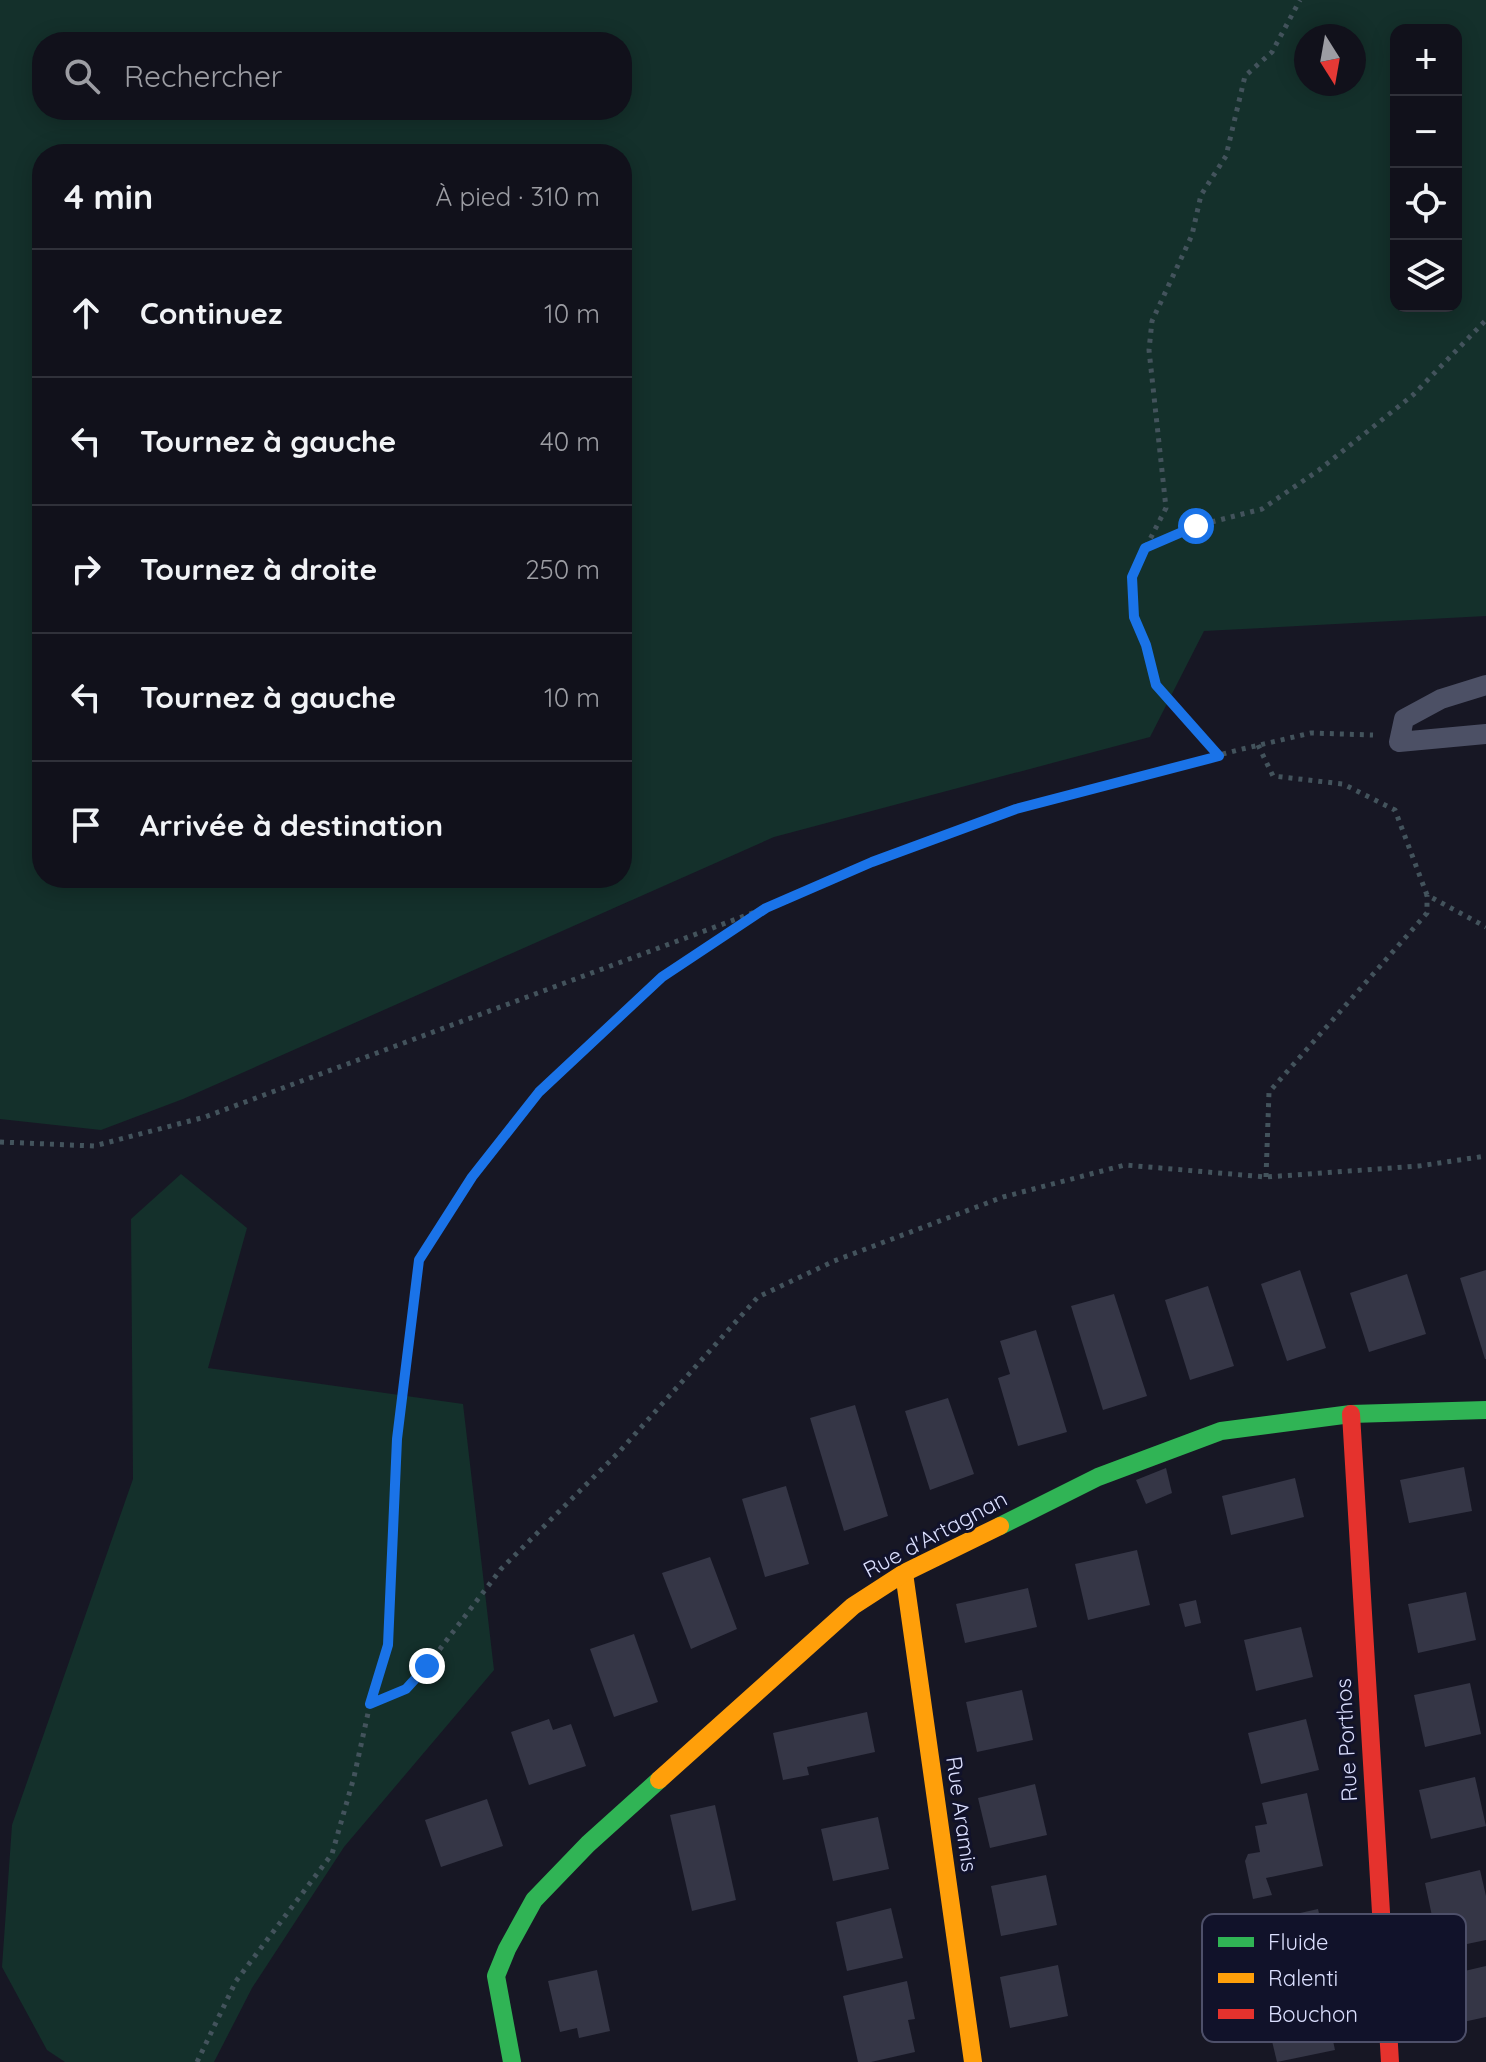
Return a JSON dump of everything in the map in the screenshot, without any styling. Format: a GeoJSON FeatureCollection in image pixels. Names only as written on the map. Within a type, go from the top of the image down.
{"type":"FeatureCollection","features":[{"type":"Feature","properties":{"kind":"street","name":"Rue d'Artagnan"},"geometry":{"type":"LineString","coordinates":[[512,2062],[496,1976],[534,1900],[588,1844],[853,1606],[904,1573],[1098,1477],[1221,1431],[1351,1414],[1486,1410]]}},
{"type":"Feature","properties":{"kind":"street","name":"Rue Porthos"},"geometry":{"type":"LineString","coordinates":[[1351,1414],[1381,1914]]}},
{"type":"Feature","properties":{"kind":"street","name":"Rue Aramis"},"geometry":{"type":"LineString","coordinates":[[904,1573],[973,2062]]}},
{"type":"Feature","properties":{"kind":"street","name":"Rue Porthos"},"geometry":{"type":"LineString","coordinates":[[1389,2042],[1390,2062]]}},
{"type":"Feature","properties":{"kind":"lane"},"geometry":{"type":"LineString","coordinates":[[1486,685],[1441,699],[1404,719],[1399,742],[1486,734]]}},
{"type":"Feature","properties":{"kind":"path"},"geometry":{"type":"LineString","coordinates":[[1219,756],[1156,685],[1146,645],[1134,617],[1132,577],[1166,508],[1149,350],[1152,321],[1192,235],[1201,195],[1226,156],[1245,76],[1272,52],[1300,0]]}},
{"type":"Feature","properties":{"kind":"path"},"geometry":{"type":"LineString","coordinates":[[1145,548],[1196,526],[1262,509],[1319,470],[1413,395],[1486,320]]}},
{"type":"Feature","properties":{"kind":"path"},"geometry":{"type":"LineString","coordinates":[[0,1142],[94,1146],[205,1117],[766,908],[872,862],[1016,809],[1311,733],[1364,733],[1399,742]]}},
{"type":"Feature","properties":{"kind":"path"},"geometry":{"type":"LineString","coordinates":[[1258,745],[1273,776],[1343,784],[1395,810],[1427,895],[1427,913],[1269,1092],[1266,1177]]}},
{"type":"Feature","properties":{"kind":"path"},"geometry":{"type":"LineString","coordinates":[[1427,895],[1486,927]]}},
{"type":"Feature","properties":{"kind":"path"},"geometry":{"type":"LineString","coordinates":[[197,2062],[236,1981],[332,1854],[354,1777],[370,1704],[388,1645],[397,1439],[419,1260],[472,1177],[539,1092],[662,977],[766,908]]}},
{"type":"Feature","properties":{"kind":"path"},"geometry":{"type":"LineString","coordinates":[[370,1704],[406,1689],[501,1569],[619,1452],[758,1297],[834,1261],[1003,1197],[1125,1165],[1266,1177],[1419,1166],[1486,1156]]}},
{"type":"Feature","properties":{"kind":"green space"},"geometry":{"type":"Polygon","coordinates":[[[0,0],[1486,0],[1486,616],[1204,631],[1150,737],[774,837],[183,1099],[101,1130],[0,1119],[0,0]]]}},
{"type":"Feature","properties":{"kind":"green space"},"geometry":{"type":"Polygon","coordinates":[[[181,1174],[247,1228],[208,1368],[463,1404],[494,1670],[344,1847],[252,1988],[214,2062],[65,2062],[47,2050],[2,1967],[12,1825],[133,1479],[131,1219],[181,1174]]]}},
{"type":"Feature","properties":{"kind":"building"},"geometry":{"type":"Polygon","coordinates":[[[1300,1270],[1326,1348],[1287,1361],[1261,1284],[1300,1270]]]}},
{"type":"Feature","properties":{"kind":"building"},"geometry":{"type":"Polygon","coordinates":[[[1486,1270],[1486,1359],[1485,1359],[1460,1278],[1486,1270]]]}},
{"type":"Feature","properties":{"kind":"building"},"geometry":{"type":"Polygon","coordinates":[[[1407,1274],[1426,1334],[1369,1352],[1350,1293],[1407,1274]]]}},
{"type":"Feature","properties":{"kind":"building"},"geometry":{"type":"Polygon","coordinates":[[[1208,1286],[1234,1366],[1190,1380],[1165,1300],[1208,1286]]]}},
{"type":"Feature","properties":{"kind":"building"},"geometry":{"type":"Polygon","coordinates":[[[1114,1294],[1147,1396],[1103,1410],[1071,1306],[1114,1294]]]}},
{"type":"Feature","properties":{"kind":"building"},"geometry":{"type":"Polygon","coordinates":[[[1036,1330],[1067,1432],[1018,1446],[998,1378],[1010,1374],[1000,1341],[1036,1330]]]}},
{"type":"Feature","properties":{"kind":"building"},"geometry":{"type":"Polygon","coordinates":[[[948,1398],[974,1474],[930,1490],[905,1411],[948,1398]]]}},
{"type":"Feature","properties":{"kind":"building"},"geometry":{"type":"Polygon","coordinates":[[[855,1405],[888,1516],[844,1531],[810,1418],[855,1405]]]}},
{"type":"Feature","properties":{"kind":"building"},"geometry":{"type":"Polygon","coordinates":[[[1464,1467],[1472,1511],[1409,1523],[1400,1480],[1464,1467]]]}},
{"type":"Feature","properties":{"kind":"building"},"geometry":{"type":"Polygon","coordinates":[[[1166,1468],[1172,1493],[1146,1504],[1136,1480],[1166,1468]]]}},
{"type":"Feature","properties":{"kind":"building"},"geometry":{"type":"Polygon","coordinates":[[[1295,1478],[1304,1517],[1231,1535],[1222,1496],[1295,1478]]]}},
{"type":"Feature","properties":{"kind":"building"},"geometry":{"type":"Polygon","coordinates":[[[786,1486],[809,1564],[765,1577],[742,1499],[786,1486]]]}},
{"type":"Feature","properties":{"kind":"building"},"geometry":{"type":"Polygon","coordinates":[[[1137,1550],[1150,1605],[1088,1620],[1075,1564],[1137,1550]]]}},
{"type":"Feature","properties":{"kind":"building"},"geometry":{"type":"Polygon","coordinates":[[[710,1557],[737,1629],[691,1649],[662,1573],[710,1557]]]}},
{"type":"Feature","properties":{"kind":"building"},"geometry":{"type":"Polygon","coordinates":[[[1028,1588],[1037,1627],[965,1643],[956,1604],[1028,1588]]]}},
{"type":"Feature","properties":{"kind":"building"},"geometry":{"type":"Polygon","coordinates":[[[1466,1592],[1476,1640],[1418,1653],[1408,1604],[1466,1592]]]}},
{"type":"Feature","properties":{"kind":"building"},"geometry":{"type":"Polygon","coordinates":[[[1196,1600],[1201,1623],[1185,1627],[1179,1604],[1196,1600]]]}},
{"type":"Feature","properties":{"kind":"building"},"geometry":{"type":"Polygon","coordinates":[[[1301,1627],[1313,1677],[1256,1691],[1244,1640],[1301,1627]]]}},
{"type":"Feature","properties":{"kind":"building"},"geometry":{"type":"Polygon","coordinates":[[[634,1634],[658,1702],[614,1717],[590,1649],[634,1634]]]}},
{"type":"Feature","properties":{"kind":"building"},"geometry":{"type":"Polygon","coordinates":[[[1470,1683],[1481,1734],[1425,1747],[1414,1695],[1470,1683]]]}},
{"type":"Feature","properties":{"kind":"building"},"geometry":{"type":"Polygon","coordinates":[[[1022,1690],[1033,1740],[977,1752],[966,1702],[1022,1690]]]}},
{"type":"Feature","properties":{"kind":"building"},"geometry":{"type":"Polygon","coordinates":[[[867,1712],[875,1752],[807,1767],[809,1775],[783,1780],[773,1733],[867,1712]]]}},
{"type":"Feature","properties":{"kind":"building"},"geometry":{"type":"Polygon","coordinates":[[[549,1719],[553,1730],[571,1724],[586,1766],[529,1785],[511,1732],[549,1719]]]}},
{"type":"Feature","properties":{"kind":"building"},"geometry":{"type":"Polygon","coordinates":[[[1306,1719],[1319,1770],[1261,1784],[1248,1733],[1306,1719]]]}},
{"type":"Feature","properties":{"kind":"building"},"geometry":{"type":"Polygon","coordinates":[[[1475,1777],[1486,1826],[1431,1839],[1419,1790],[1475,1777]]]}},
{"type":"Feature","properties":{"kind":"building"},"geometry":{"type":"Polygon","coordinates":[[[1035,1784],[1047,1835],[990,1848],[978,1798],[1035,1784]]]}},
{"type":"Feature","properties":{"kind":"building"},"geometry":{"type":"Polygon","coordinates":[[[1307,1793],[1323,1866],[1266,1878],[1272,1895],[1253,1899],[1245,1861],[1248,1854],[1260,1852],[1255,1826],[1267,1824],[1262,1803],[1307,1793]]]}},
{"type":"Feature","properties":{"kind":"building"},"geometry":{"type":"Polygon","coordinates":[[[487,1799],[503,1846],[441,1867],[425,1820],[487,1799]]]}},
{"type":"Feature","properties":{"kind":"building"},"geometry":{"type":"Polygon","coordinates":[[[715,1805],[736,1900],[692,1911],[670,1815],[715,1805]]]}},
{"type":"Feature","properties":{"kind":"building"},"geometry":{"type":"Polygon","coordinates":[[[878,1817],[889,1869],[833,1881],[821,1829],[878,1817]]]}},
{"type":"Feature","properties":{"kind":"building"},"geometry":{"type":"Polygon","coordinates":[[[1480,1870],[1486,1896],[1486,1940],[1467,1944],[1466,1914],[1432,1914],[1425,1883],[1480,1870]]]}},
{"type":"Feature","properties":{"kind":"building"},"geometry":{"type":"Polygon","coordinates":[[[1046,1875],[1057,1925],[1001,1936],[991,1886],[1046,1875]]]}},
{"type":"Feature","properties":{"kind":"building"},"geometry":{"type":"Polygon","coordinates":[[[891,1908],[903,1958],[847,1971],[836,1922],[891,1908]]]}},
{"type":"Feature","properties":{"kind":"building"},"geometry":{"type":"Polygon","coordinates":[[[1318,1909],[1319,1914],[1296,1914],[1318,1909]]]}},
{"type":"Feature","properties":{"kind":"building"},"geometry":{"type":"Polygon","coordinates":[[[1058,1965],[1068,2016],[1010,2028],[1000,1977],[1058,1965]]]}},
{"type":"Feature","properties":{"kind":"building"},"geometry":{"type":"Polygon","coordinates":[[[1486,1966],[1486,2017],[1466,2021],[1466,1971],[1486,1966]]]}},
{"type":"Feature","properties":{"kind":"building"},"geometry":{"type":"Polygon","coordinates":[[[597,1970],[610,2031],[579,2038],[577,2028],[560,2032],[548,1981],[597,1970]]]}},
{"type":"Feature","properties":{"kind":"building"},"geometry":{"type":"Polygon","coordinates":[[[907,1981],[915,2019],[908,2020],[915,2052],[858,2062],[843,1996],[907,1981]]]}},
{"type":"Feature","properties":{"kind":"building"},"geometry":{"type":"Polygon","coordinates":[[[1272,2042],[1333,2042],[1335,2050],[1277,2062],[1272,2042]]]}},
{"type":"Feature","properties":{"kind":"traffic: fast"},"geometry":{"type":"LineString","coordinates":[[1000,1526],[1098,1477],[1221,1431],[1351,1414],[1486,1410]]}},
{"type":"Feature","properties":{"kind":"traffic: fast"},"geometry":{"type":"LineString","coordinates":[[512,2062],[496,1976],[507,1949],[534,1900],[588,1844],[659,1780]]}},
{"type":"Feature","properties":{"kind":"traffic: slow"},"geometry":{"type":"LineString","coordinates":[[659,1780],[853,1606],[904,1573],[1000,1526]]}},
{"type":"Feature","properties":{"kind":"traffic: slow"},"geometry":{"type":"LineString","coordinates":[[904,1573],[973,2062]]}},
{"type":"Feature","properties":{"kind":"traffic: jam"},"geometry":{"type":"LineString","coordinates":[[1351,1414],[1381,1914]]}},
{"type":"Feature","properties":{"kind":"traffic: jam"},"geometry":{"type":"LineString","coordinates":[[1389,2042],[1390,2062]]}},
{"type":"Feature","properties":{"kind":"route"},"geometry":{"type":"LineString","coordinates":[[427,1666],[406,1689],[370,1704],[388,1645],[397,1439],[419,1260],[472,1177],[539,1092],[662,977],[766,908],[872,862],[1016,809],[1219,756],[1156,685],[1146,645],[1134,617],[1132,577],[1145,548],[1196,526]]}}]}
